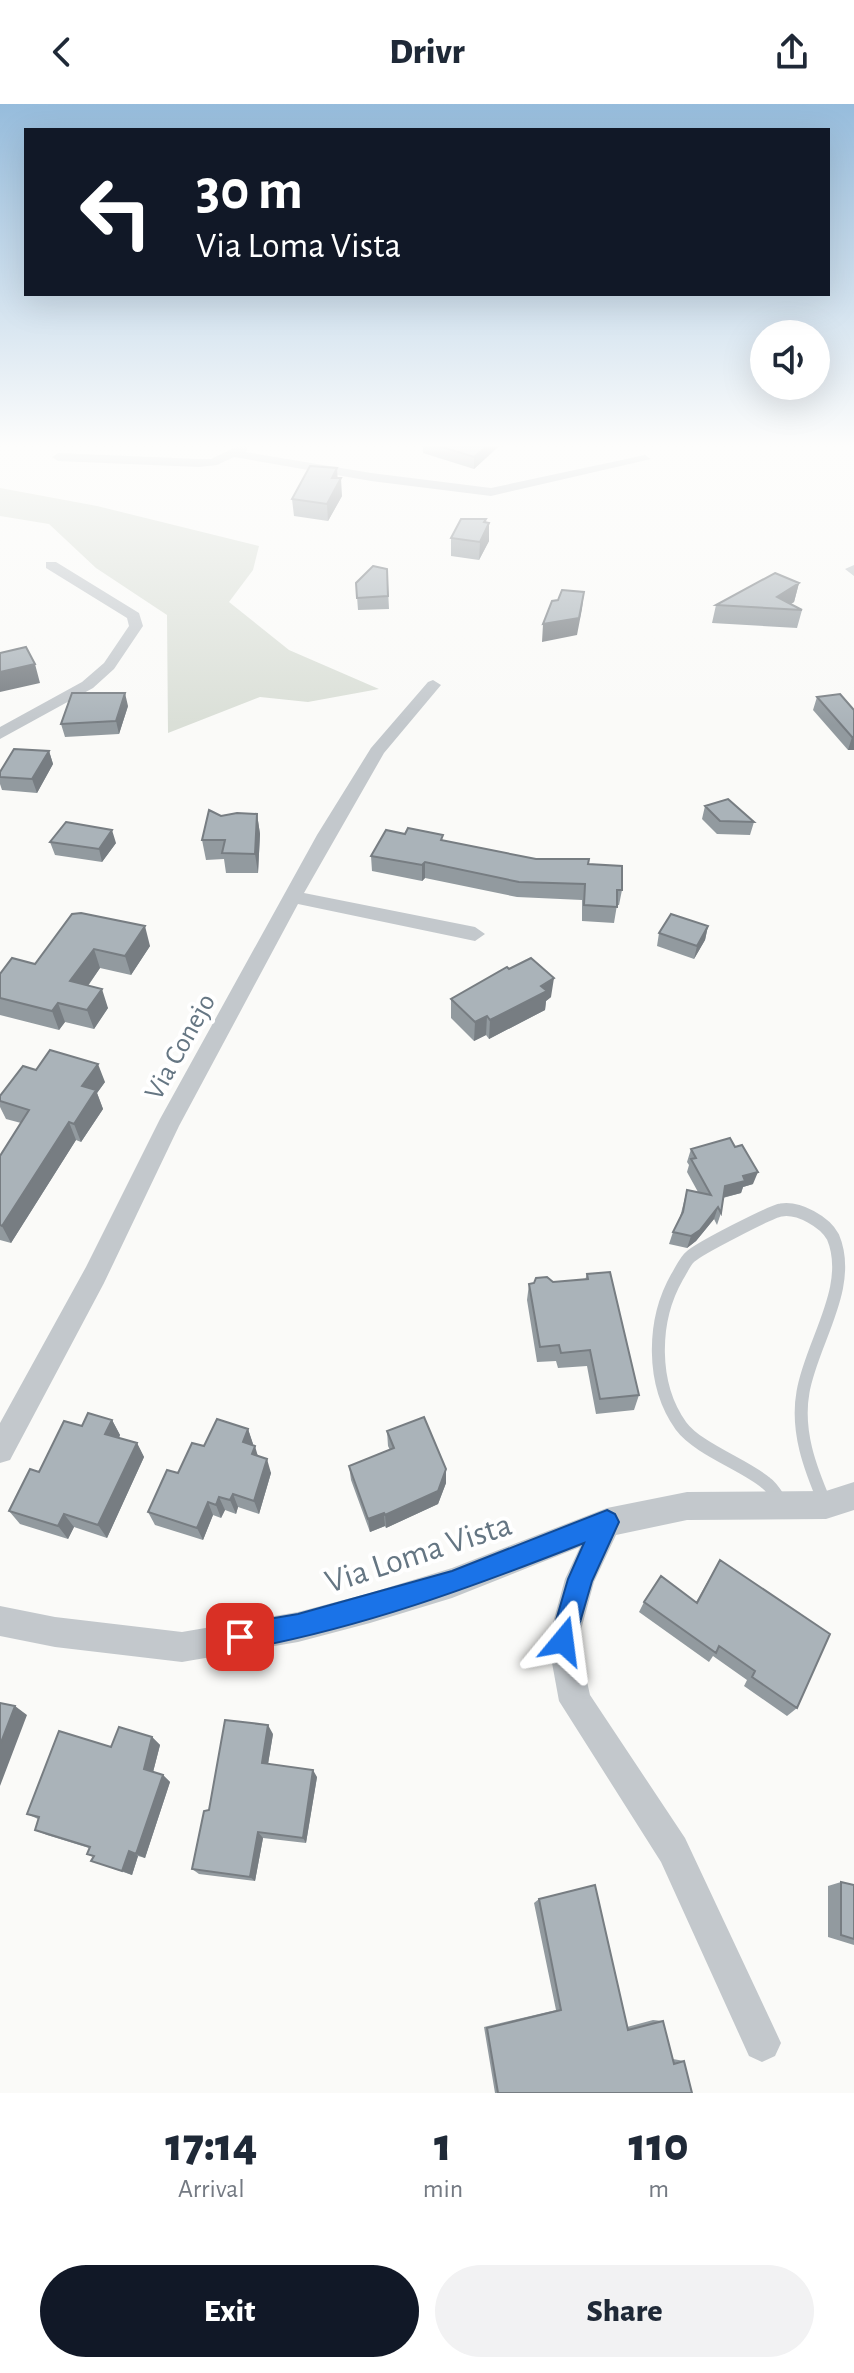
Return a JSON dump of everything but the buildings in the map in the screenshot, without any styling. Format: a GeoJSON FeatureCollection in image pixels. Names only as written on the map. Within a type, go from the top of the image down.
{"type":"FeatureCollection","features":[{"type":"Feature","properties":{"kind":"street"},"geometry":{"type":"LineString","coordinates":[[0,734],[96,680],[115,660],[136,626],[134,616],[51,565]]}},
{"type":"Feature","properties":{"kind":"street","name":"Via Conejo"},"geometry":{"type":"LineString","coordinates":[[0,1450],[95,1275],[168,1125],[293,897],[377,751],[433,685]]}},
{"type":"Feature","properties":{"kind":"street"},"geometry":{"type":"LineString","coordinates":[[293,897],[475,934]]}},
{"type":"Feature","properties":{"kind":"street","name":"Via Loma Vista"},"geometry":{"type":"LineString","coordinates":[[0,1621],[55,1632],[182,1647],[298,1627],[370,1608],[452,1583],[607,1522],[687,1506],[783,1506],[840,1500]]}},
{"type":"Feature","properties":{"kind":"street"},"geometry":{"type":"LineString","coordinates":[[607,1522],[580,1579],[563,1641],[575,1701],[673,1850],[762,2043]]}},
{"type":"Feature","properties":{"kind":"lane"},"geometry":{"type":"LineString","coordinates":[[783,1506],[767,1483],[737,1467],[682,1428],[661,1385],[658,1335],[671,1288],[689,1257],[780,1210],[802,1212],[831,1231],[843,1255],[846,1278],[841,1305],[809,1368],[800,1414],[806,1460],[840,1500]]}},
{"type":"Feature","properties":{"kind":"shaded area"},"geometry":{"type":"Polygon","coordinates":[[[65,539],[230,539],[259,546],[253,570],[229,602],[289,650],[379,689],[308,702],[260,697],[168,733],[167,615],[96,568],[65,539]]]}},
{"type":"Feature","properties":{"kind":"route"},"geometry":{"type":"LineString","coordinates":[[240,1637],[298,1627],[452,1583],[607,1522],[580,1579],[563,1641]]}}]}
